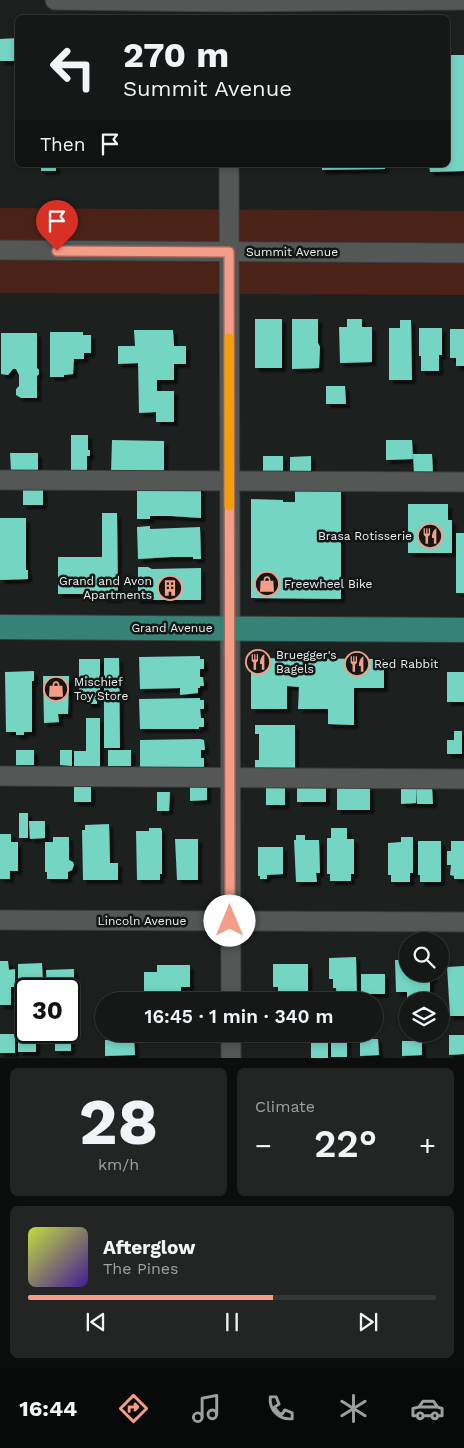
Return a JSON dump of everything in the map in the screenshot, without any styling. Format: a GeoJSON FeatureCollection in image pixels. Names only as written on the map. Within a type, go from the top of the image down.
{"type":"FeatureCollection","features":[{"type":"Feature","properties":{"kind":"main road","name":"Grand Avenue"},"geometry":{"type":"LineString","coordinates":[[0,628],[464,630]]}},
{"type":"Feature","properties":{"kind":"street"},"geometry":{"type":"LineString","coordinates":[[55,0],[229,6],[464,0]]}},
{"type":"Feature","properties":{"kind":"street"},"geometry":{"type":"LineString","coordinates":[[229,167],[231,992]]}},
{"type":"Feature","properties":{"kind":"street","name":"Summit Avenue"},"geometry":{"type":"LineString","coordinates":[[0,250],[464,253]]}},
{"type":"Feature","properties":{"kind":"street"},"geometry":{"type":"LineString","coordinates":[[0,480],[464,482]]}},
{"type":"Feature","properties":{"kind":"street"},"geometry":{"type":"LineString","coordinates":[[0,776],[464,779]]}},
{"type":"Feature","properties":{"kind":"street","name":"Lincoln Avenue"},"geometry":{"type":"LineString","coordinates":[[0,920],[464,922]]}},
{"type":"Feature","properties":{"kind":"street"},"geometry":{"type":"LineString","coordinates":[[231,1042],[231,1058]]}},
{"type":"Feature","properties":{"kind":"shaded area"},"geometry":{"type":"Polygon","coordinates":[[[0,208],[464,211],[464,295],[0,293],[0,208]]]}},
{"type":"Feature","properties":{"kind":"building"},"geometry":{"type":"Polygon","coordinates":[[[15,38],[15,61],[0,61],[0,39],[15,38]]]}},
{"type":"Feature","properties":{"kind":"building"},"geometry":{"type":"Polygon","coordinates":[[[450,55],[464,55],[464,171],[430,172],[429,167],[450,167],[450,55]]]}},
{"type":"Feature","properties":{"kind":"building"},"geometry":{"type":"Polygon","coordinates":[[[41,167],[56,167],[56,171],[41,171],[41,167]]]}},
{"type":"Feature","properties":{"kind":"building"},"geometry":{"type":"Polygon","coordinates":[[[322,167],[385,167],[385,169],[322,170],[322,167]]]}},
{"type":"Feature","properties":{"kind":"building"},"geometry":{"type":"Polygon","coordinates":[[[255,319],[282,319],[282,368],[255,368],[255,319]]]}},
{"type":"Feature","properties":{"kind":"building"},"geometry":{"type":"Polygon","coordinates":[[[292,319],[318,319],[319,368],[292,369],[292,319]]]}},
{"type":"Feature","properties":{"kind":"building"},"geometry":{"type":"Polygon","coordinates":[[[347,319],[362,319],[362,327],[372,327],[372,362],[340,363],[339,327],[347,327],[347,319]]]}},
{"type":"Feature","properties":{"kind":"building"},"geometry":{"type":"Polygon","coordinates":[[[400,320],[411,320],[412,380],[389,380],[389,328],[400,328],[400,320]]]}},
{"type":"Feature","properties":{"kind":"building"},"geometry":{"type":"Polygon","coordinates":[[[419,328],[442,328],[442,355],[439,355],[439,371],[421,371],[419,328]]]}},
{"type":"Feature","properties":{"kind":"building"},"geometry":{"type":"Polygon","coordinates":[[[450,329],[464,329],[464,366],[456,366],[456,358],[450,358],[450,329]]]}},
{"type":"Feature","properties":{"kind":"building"},"geometry":{"type":"Polygon","coordinates":[[[134,330],[173,330],[174,346],[186,346],[186,364],[174,364],[174,380],[157,380],[157,391],[174,391],[174,422],[156,422],[156,412],[139,413],[138,363],[118,364],[118,346],[135,346],[134,330]]]}},
{"type":"Feature","properties":{"kind":"building"},"geometry":{"type":"Polygon","coordinates":[[[50,332],[83,332],[83,335],[91,335],[91,353],[84,353],[84,359],[74,359],[73,374],[64,375],[64,377],[50,377],[50,332]]]}},
{"type":"Feature","properties":{"kind":"building"},"geometry":{"type":"Polygon","coordinates":[[[1,333],[37,333],[37,368],[39,374],[37,376],[37,398],[21,398],[16,395],[16,389],[19,386],[19,375],[16,369],[13,369],[8,375],[1,374],[1,333]]]}},
{"type":"Feature","properties":{"kind":"building"},"geometry":{"type":"Polygon","coordinates":[[[326,386],[345,386],[346,404],[326,404],[326,386]]]}},
{"type":"Feature","properties":{"kind":"building"},"geometry":{"type":"Polygon","coordinates":[[[71,435],[88,435],[90,456],[87,456],[87,471],[71,471],[71,435]]]}},
{"type":"Feature","properties":{"kind":"building"},"geometry":{"type":"Polygon","coordinates":[[[112,440],[164,441],[164,473],[111,472],[112,440]]]}},
{"type":"Feature","properties":{"kind":"building"},"geometry":{"type":"Polygon","coordinates":[[[386,440],[412,440],[413,459],[386,460],[386,440]]]}},
{"type":"Feature","properties":{"kind":"building"},"geometry":{"type":"Polygon","coordinates":[[[10,453],[38,453],[38,471],[11,471],[10,453]]]}},
{"type":"Feature","properties":{"kind":"building"},"geometry":{"type":"Polygon","coordinates":[[[413,454],[432,454],[433,474],[414,474],[413,454]]]}},
{"type":"Feature","properties":{"kind":"building"},"geometry":{"type":"Polygon","coordinates":[[[263,456],[283,456],[283,474],[263,474],[263,456]]]}},
{"type":"Feature","properties":{"kind":"building"},"geometry":{"type":"Polygon","coordinates":[[[311,456],[311,474],[290,474],[290,457],[311,456]]]}},
{"type":"Feature","properties":{"kind":"building"},"geometry":{"type":"Polygon","coordinates":[[[201,486],[201,518],[150,516],[150,519],[137,519],[137,488],[201,486]]]}},
{"type":"Feature","properties":{"kind":"building"},"geometry":{"type":"Polygon","coordinates":[[[23,488],[43,488],[43,505],[23,505],[23,488]]]}},
{"type":"Feature","properties":{"kind":"building"},"geometry":{"type":"Polygon","coordinates":[[[295,489],[341,490],[341,599],[251,598],[251,499],[295,502],[295,489]]]}},
{"type":"Feature","properties":{"kind":"building","name":"Brasa Rotisserie"},"geometry":{"type":"Polygon","coordinates":[[[408,504],[448,504],[448,520],[452,520],[452,553],[408,553],[408,504]]]}},
{"type":"Feature","properties":{"kind":"building"},"geometry":{"type":"Polygon","coordinates":[[[102,513],[117,513],[118,599],[103,599],[103,594],[58,594],[58,557],[102,557],[102,513]]]}},
{"type":"Feature","properties":{"kind":"building"},"geometry":{"type":"Polygon","coordinates":[[[0,518],[26,518],[26,570],[28,570],[28,579],[0,580],[0,518]]]}},
{"type":"Feature","properties":{"kind":"building","name":"Grand and Avon Apartments"},"geometry":{"type":"Polygon","coordinates":[[[150,526],[150,529],[200,527],[201,559],[171,557],[138,559],[137,527],[150,526]]]}},
{"type":"Feature","properties":{"kind":"building"},"geometry":{"type":"Polygon","coordinates":[[[456,533],[464,533],[464,593],[456,593],[456,533]]]}},
{"type":"Feature","properties":{"kind":"building","name":"Grand and Avon Apartments"},"geometry":{"type":"Polygon","coordinates":[[[138,567],[152,569],[201,568],[201,600],[136,600],[136,595],[138,595],[138,567]]]}},
{"type":"Feature","properties":{"kind":"building"},"geometry":{"type":"Polygon","coordinates":[[[200,656],[200,659],[204,659],[204,669],[200,669],[200,677],[203,677],[204,686],[198,688],[198,693],[180,695],[180,688],[140,689],[139,657],[200,656]]]}},
{"type":"Feature","properties":{"kind":"building"},"geometry":{"type":"Polygon","coordinates":[[[104,658],[119,658],[120,748],[104,748],[104,658]]]}},
{"type":"Feature","properties":{"kind":"building"},"geometry":{"type":"Polygon","coordinates":[[[251,658],[384,659],[384,688],[354,688],[354,725],[328,724],[328,709],[298,709],[299,687],[287,686],[287,709],[251,709],[251,658]]]}},
{"type":"Feature","properties":{"kind":"building"},"geometry":{"type":"Polygon","coordinates":[[[79,659],[100,659],[100,698],[97,698],[97,704],[87,704],[87,699],[79,699],[79,659]]]}},
{"type":"Feature","properties":{"kind":"building"},"geometry":{"type":"Polygon","coordinates":[[[34,671],[34,681],[32,681],[32,732],[16,735],[16,732],[6,732],[5,672],[34,671]]]}},
{"type":"Feature","properties":{"kind":"building"},"geometry":{"type":"Polygon","coordinates":[[[447,672],[464,672],[464,702],[447,702],[447,672]]]}},
{"type":"Feature","properties":{"kind":"building","name":"Mischief Toy Store"},"geometry":{"type":"Polygon","coordinates":[[[43,676],[69,676],[68,714],[58,714],[59,722],[44,723],[43,676]]]}},
{"type":"Feature","properties":{"kind":"building"},"geometry":{"type":"Polygon","coordinates":[[[200,698],[200,700],[204,700],[204,709],[200,709],[201,718],[204,718],[204,727],[199,727],[199,729],[140,729],[139,699],[200,698]]]}},
{"type":"Feature","properties":{"kind":"building"},"geometry":{"type":"Polygon","coordinates":[[[86,718],[100,718],[100,768],[74,768],[74,751],[86,751],[86,718]]]}},
{"type":"Feature","properties":{"kind":"building"},"geometry":{"type":"Polygon","coordinates":[[[255,725],[295,725],[295,768],[255,768],[255,760],[259,760],[259,734],[255,734],[255,725]]]}},
{"type":"Feature","properties":{"kind":"building"},"geometry":{"type":"Polygon","coordinates":[[[454,731],[462,731],[462,754],[447,754],[447,740],[454,740],[454,731]]]}},
{"type":"Feature","properties":{"kind":"building"},"geometry":{"type":"Polygon","coordinates":[[[140,740],[204,740],[205,750],[201,750],[201,758],[204,758],[204,768],[140,770],[140,740]]]}},
{"type":"Feature","properties":{"kind":"building"},"geometry":{"type":"Polygon","coordinates":[[[16,750],[34,750],[34,765],[16,765],[16,750]]]}},
{"type":"Feature","properties":{"kind":"building"},"geometry":{"type":"Polygon","coordinates":[[[60,750],[72,750],[72,766],[60,765],[60,750]]]}},
{"type":"Feature","properties":{"kind":"building"},"geometry":{"type":"Polygon","coordinates":[[[108,750],[131,750],[131,766],[108,766],[108,750]]]}},
{"type":"Feature","properties":{"kind":"building"},"geometry":{"type":"Polygon","coordinates":[[[190,784],[207,784],[207,800],[190,801],[190,784]]]}},
{"type":"Feature","properties":{"kind":"building"},"geometry":{"type":"Polygon","coordinates":[[[297,784],[326,784],[326,802],[297,802],[297,784]]]}},
{"type":"Feature","properties":{"kind":"building"},"geometry":{"type":"Polygon","coordinates":[[[74,786],[91,786],[91,802],[74,802],[74,786]]]}},
{"type":"Feature","properties":{"kind":"building"},"geometry":{"type":"Polygon","coordinates":[[[337,787],[370,787],[370,810],[337,810],[337,787]]]}},
{"type":"Feature","properties":{"kind":"building"},"geometry":{"type":"Polygon","coordinates":[[[416,787],[432,787],[433,804],[417,804],[416,787]]]}},
{"type":"Feature","properties":{"kind":"building"},"geometry":{"type":"Polygon","coordinates":[[[266,788],[285,788],[285,805],[266,805],[266,788]]]}},
{"type":"Feature","properties":{"kind":"building"},"geometry":{"type":"Polygon","coordinates":[[[401,788],[416,788],[416,803],[401,804],[401,788]]]}},
{"type":"Feature","properties":{"kind":"building"},"geometry":{"type":"Polygon","coordinates":[[[157,792],[170,792],[169,811],[157,811],[157,792]]]}},
{"type":"Feature","properties":{"kind":"building"},"geometry":{"type":"Polygon","coordinates":[[[19,813],[28,813],[28,838],[19,838],[19,813]]]}},
{"type":"Feature","properties":{"kind":"building"},"geometry":{"type":"Polygon","coordinates":[[[29,821],[45,821],[45,838],[30,839],[29,821]]]}},
{"type":"Feature","properties":{"kind":"building"},"geometry":{"type":"Polygon","coordinates":[[[109,824],[110,863],[118,863],[118,880],[83,880],[82,830],[85,830],[85,825],[109,824]]]}},
{"type":"Feature","properties":{"kind":"building"},"geometry":{"type":"Polygon","coordinates":[[[149,828],[161,828],[162,831],[162,874],[160,874],[160,880],[137,880],[136,831],[149,831],[149,828]]]}},
{"type":"Feature","properties":{"kind":"building"},"geometry":{"type":"Polygon","coordinates":[[[331,828],[347,828],[347,839],[354,839],[354,874],[351,874],[351,881],[330,881],[330,874],[327,874],[327,838],[331,838],[331,828]]]}},
{"type":"Feature","properties":{"kind":"building"},"geometry":{"type":"Polygon","coordinates":[[[0,834],[11,834],[11,842],[18,842],[18,871],[10,871],[10,879],[0,879],[0,834]]]}},
{"type":"Feature","properties":{"kind":"building"},"geometry":{"type":"Polygon","coordinates":[[[296,835],[305,835],[305,840],[319,840],[320,873],[316,873],[317,882],[296,882],[294,840],[296,840],[296,835]]]}},
{"type":"Feature","properties":{"kind":"building"},"geometry":{"type":"Polygon","coordinates":[[[53,837],[69,837],[69,860],[74,865],[72,870],[68,872],[68,879],[47,879],[47,872],[45,872],[45,842],[53,842],[53,837]]]}},
{"type":"Feature","properties":{"kind":"building"},"geometry":{"type":"Polygon","coordinates":[[[401,837],[413,837],[413,873],[410,873],[410,882],[391,882],[391,875],[388,875],[388,843],[401,842],[401,837]]]}},
{"type":"Feature","properties":{"kind":"building"},"geometry":{"type":"Polygon","coordinates":[[[175,839],[198,839],[198,880],[177,880],[175,839]]]}},
{"type":"Feature","properties":{"kind":"building"},"geometry":{"type":"Polygon","coordinates":[[[418,841],[441,841],[441,882],[420,882],[420,875],[418,875],[418,841]]]}},
{"type":"Feature","properties":{"kind":"building"},"geometry":{"type":"Polygon","coordinates":[[[451,841],[464,841],[464,879],[454,879],[454,876],[450,875],[451,865],[447,865],[447,851],[451,851],[451,841]]]}},
{"type":"Feature","properties":{"kind":"building"},"geometry":{"type":"Polygon","coordinates":[[[258,847],[283,847],[283,874],[267,875],[267,879],[260,879],[260,876],[258,876],[258,847]]]}},
{"type":"Feature","properties":{"kind":"building"},"geometry":{"type":"Polygon","coordinates":[[[356,957],[357,992],[336,992],[336,988],[333,988],[333,979],[329,979],[329,958],[356,957]]]}},
{"type":"Feature","properties":{"kind":"building"},"geometry":{"type":"Polygon","coordinates":[[[395,960],[399,960],[399,982],[430,982],[430,992],[396,992],[395,960]]]}},
{"type":"Feature","properties":{"kind":"building"},"geometry":{"type":"Polygon","coordinates":[[[0,961],[8,961],[9,970],[15,969],[15,987],[11,987],[11,1005],[0,1005],[0,961]]]}},
{"type":"Feature","properties":{"kind":"building"},"geometry":{"type":"Polygon","coordinates":[[[42,963],[43,978],[18,978],[18,964],[42,963]]]}},
{"type":"Feature","properties":{"kind":"building"},"geometry":{"type":"Polygon","coordinates":[[[273,964],[308,964],[308,992],[278,992],[278,987],[273,987],[273,964]]]}},
{"type":"Feature","properties":{"kind":"building"},"geometry":{"type":"Polygon","coordinates":[[[157,965],[190,965],[190,987],[181,987],[181,992],[144,992],[144,972],[157,972],[157,965]]]}},
{"type":"Feature","properties":{"kind":"building"},"geometry":{"type":"Polygon","coordinates":[[[464,966],[464,1016],[450,1016],[449,967],[464,966]]]}},
{"type":"Feature","properties":{"kind":"building"},"geometry":{"type":"Polygon","coordinates":[[[74,969],[74,978],[46,978],[46,970],[74,969]]]}},
{"type":"Feature","properties":{"kind":"building"},"geometry":{"type":"Polygon","coordinates":[[[361,974],[385,974],[385,994],[383,992],[361,992],[361,974]]]}},
{"type":"Feature","properties":{"kind":"building"},"geometry":{"type":"Polygon","coordinates":[[[0,1034],[15,1034],[15,1053],[0,1053],[0,1034]]]}},
{"type":"Feature","properties":{"kind":"building"},"geometry":{"type":"Polygon","coordinates":[[[449,1035],[464,1035],[464,1054],[449,1055],[449,1035]]]}},
{"type":"Feature","properties":{"kind":"building"},"geometry":{"type":"Polygon","coordinates":[[[105,1042],[134,1042],[135,1055],[105,1056],[105,1042]]]}},
{"type":"Feature","properties":{"kind":"building"},"geometry":{"type":"Polygon","coordinates":[[[311,1042],[328,1042],[328,1058],[311,1058],[311,1042]]]}},
{"type":"Feature","properties":{"kind":"building"},"geometry":{"type":"Polygon","coordinates":[[[331,1042],[347,1042],[347,1057],[331,1057],[331,1042]]]}},
{"type":"Feature","properties":{"kind":"building"},"geometry":{"type":"Polygon","coordinates":[[[360,1042],[378,1042],[379,1055],[360,1056],[360,1042]]]}},
{"type":"Feature","properties":{"kind":"building"},"geometry":{"type":"Polygon","coordinates":[[[402,1042],[422,1042],[422,1055],[402,1056],[402,1042]]]}},
{"type":"Feature","properties":{"kind":"building"},"geometry":{"type":"Polygon","coordinates":[[[18,1043],[36,1043],[36,1052],[18,1052],[18,1043]]]}},
{"type":"Feature","properties":{"kind":"building"},"geometry":{"type":"Polygon","coordinates":[[[55,1043],[71,1043],[71,1051],[55,1051],[55,1043]]]}},
{"type":"Feature","properties":{"kind":"slow traffic"},"geometry":{"type":"LineString","coordinates":[[229,338],[229,506]]}},
{"type":"Feature","properties":{"kind":"place","name":"Brasa Rotisserie"},"geometry":{"type":"Point","coordinates":[430,536]}},
{"type":"Feature","properties":{"kind":"place","name":"Freewheel Bike"},"geometry":{"type":"Point","coordinates":[267,584]}},
{"type":"Feature","properties":{"kind":"place","name":"Grand and Avon Apartments"},"geometry":{"type":"Point","coordinates":[170,588]}},
{"type":"Feature","properties":{"kind":"place","name":"Bruegger's Bagels"},"geometry":{"type":"Point","coordinates":[258,662]}},
{"type":"Feature","properties":{"kind":"place","name":"Red Rabbit"},"geometry":{"type":"Point","coordinates":[357,664]}},
{"type":"Feature","properties":{"kind":"place","name":"Mischief Toy Store"},"geometry":{"type":"Point","coordinates":[56,689]}},
{"type":"Feature","properties":{"kind":"route"},"geometry":{"type":"LineString","coordinates":[[57,251],[229,252],[230,921]]}}]}
